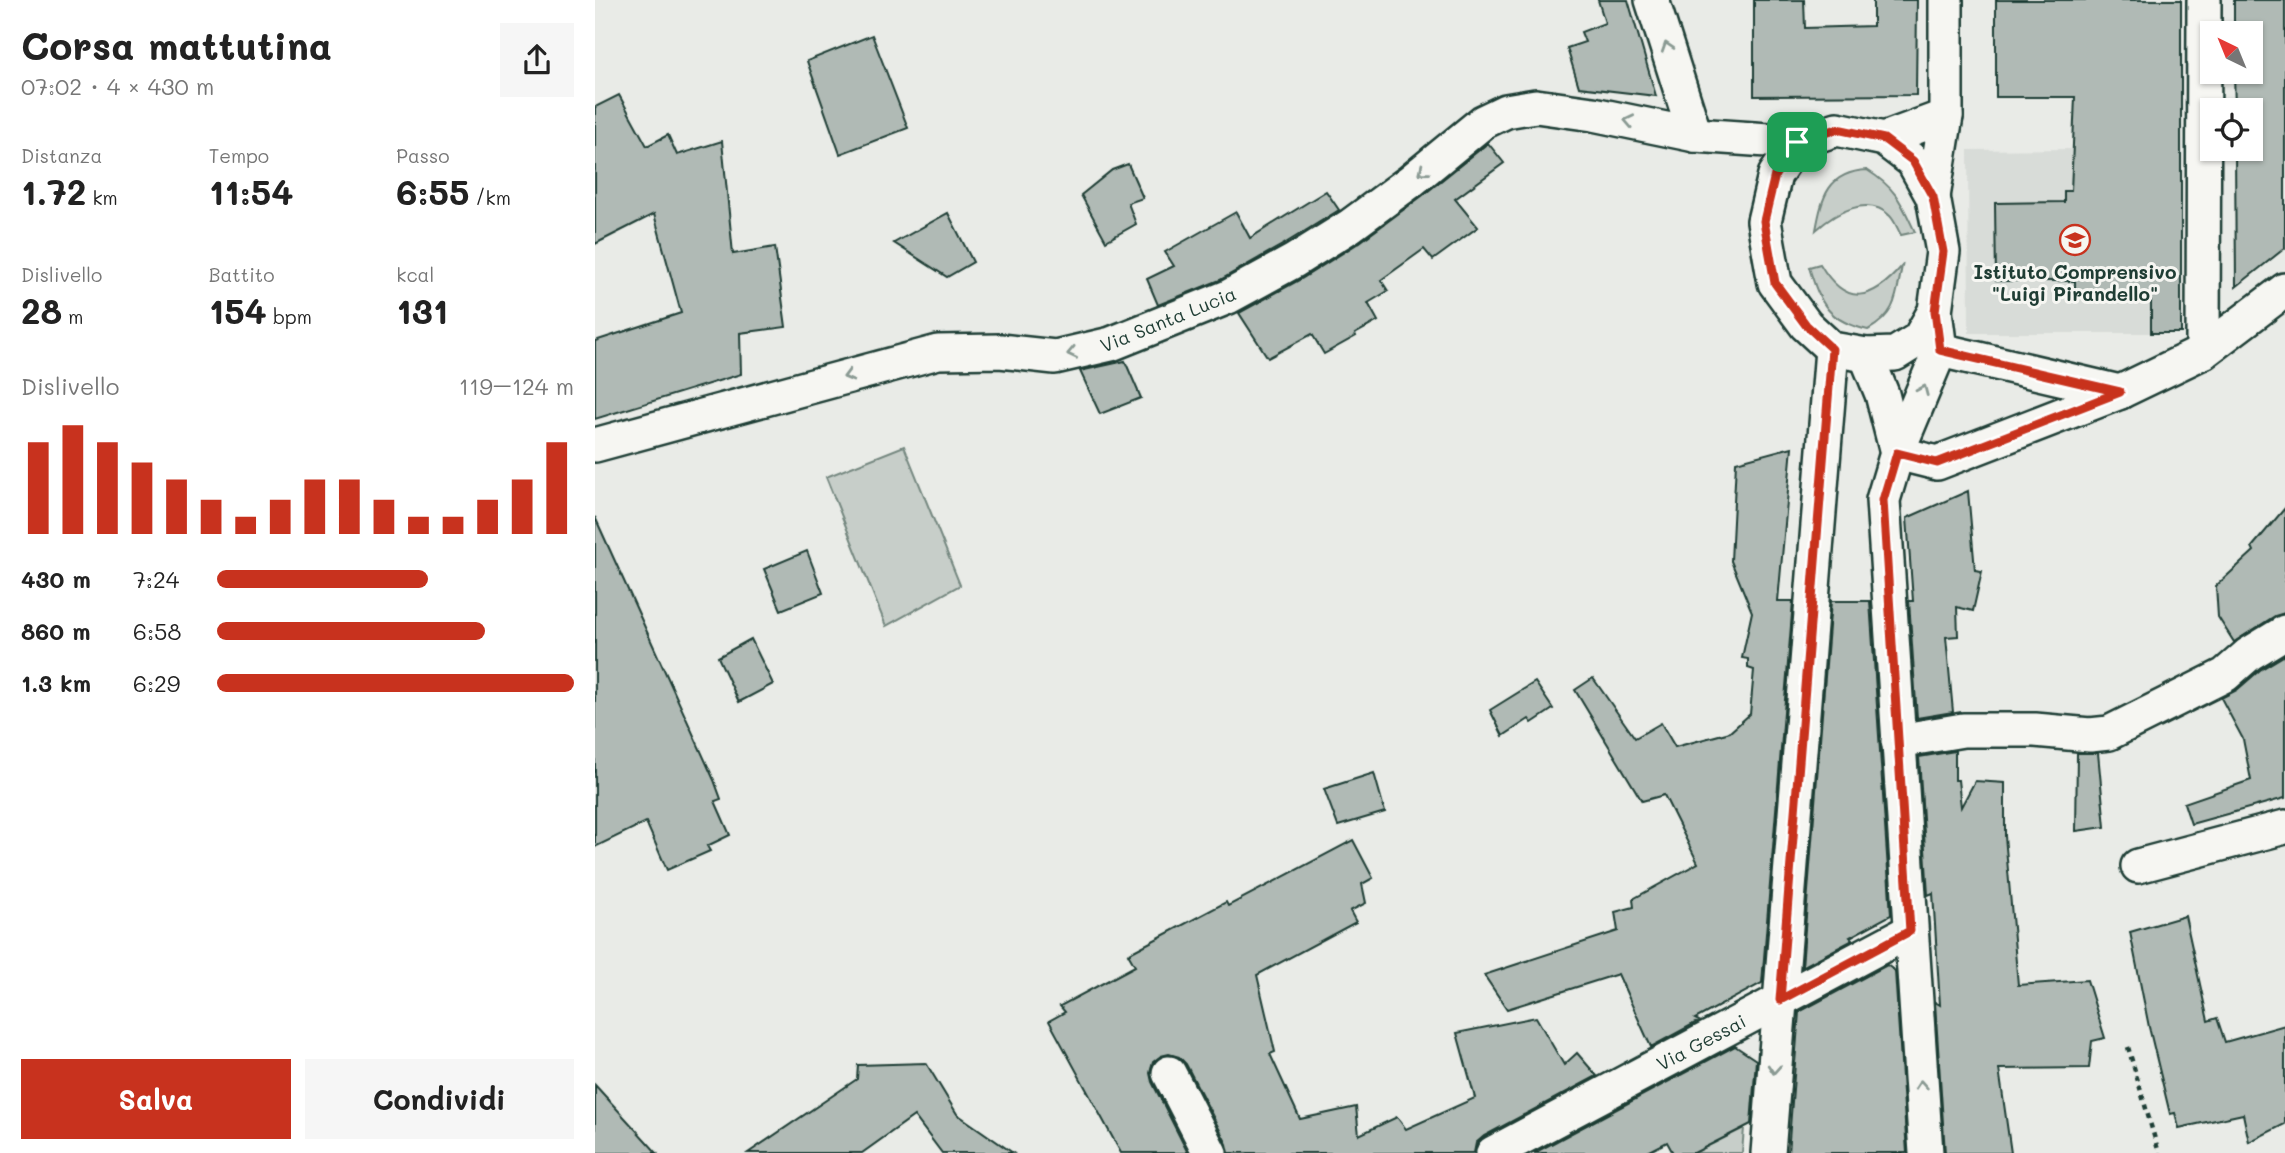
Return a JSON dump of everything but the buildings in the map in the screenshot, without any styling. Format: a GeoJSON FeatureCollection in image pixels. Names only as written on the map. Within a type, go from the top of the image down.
{"type":"FeatureCollection","features":[{"type":"Feature","properties":{"kind":"street"},"geometry":{"type":"LineString","coordinates":[[1652,0],[1695,135]]}},
{"type":"Feature","properties":{"kind":"street"},"geometry":{"type":"LineString","coordinates":[[1933,197],[1946,116],[1946,0]]}},
{"type":"Feature","properties":{"kind":"street"},"geometry":{"type":"LineString","coordinates":[[2203,352],[2204,0]]}},
{"type":"Feature","properties":{"kind":"street","name":"Via Santa Lucia"},"geometry":{"type":"LineString","coordinates":[[595,445],[938,352],[1000,351],[1055,357],[1111,344],[1228,297],[1294,261],[1381,203],[1483,122],[1506,111],[1536,106],[1593,114],[1695,135],[1797,142]]}},
{"type":"Feature","properties":{"kind":"street"},"geometry":{"type":"LineString","coordinates":[[1884,139],[1946,116]]}},
{"type":"Feature","properties":{"kind":"street"},"geometry":{"type":"LineString","coordinates":[[1926,1153],[1883,500],[1897,453],[1940,350],[1935,311],[1943,252],[1933,197],[1913,161],[1884,139],[1837,129],[1797,142],[1775,175],[1764,221],[1775,283],[1806,325],[1832,349],[1866,355],[1895,354],[1919,339],[1935,311]]}},
{"type":"Feature","properties":{"kind":"street"},"geometry":{"type":"LineString","coordinates":[[1897,453],[1937,463],[2120,392],[2203,352],[2285,291]]}},
{"type":"Feature","properties":{"kind":"street"},"geometry":{"type":"LineString","coordinates":[[1768,1153],[1832,349]]}},
{"type":"Feature","properties":{"kind":"street"},"geometry":{"type":"LineString","coordinates":[[1940,350],[2120,392]]}},
{"type":"Feature","properties":{"kind":"street"},"geometry":{"type":"LineString","coordinates":[[1866,355],[1882,394],[1897,453]]}},
{"type":"Feature","properties":{"kind":"street"},"geometry":{"type":"LineString","coordinates":[[1898,741],[1963,730],[2035,730],[2089,735],[2109,733],[2225,675],[2249,654],[2285,632]]}},
{"type":"Feature","properties":{"kind":"street"},"geometry":{"type":"LineString","coordinates":[[2138,866],[2285,827]]}},
{"type":"Feature","properties":{"kind":"street","name":"Via Gessai"},"geometry":{"type":"LineString","coordinates":[[1493,1153],[1910,931]]}},
{"type":"Feature","properties":{"kind":"street"},"geometry":{"type":"LineString","coordinates":[[1169,1073],[1210,1153]]}},
{"type":"Feature","properties":{"kind":"path"},"geometry":{"type":"LineString","coordinates":[[2128,1047],[2158,1153]]}},
{"type":"Feature","properties":{"kind":"shaded area","name":"Istituto Comprensivo \"Luigi Pirandello\""},"geometry":{"type":"Polygon","coordinates":[[[2181,148],[2181,333],[1969,333],[1968,150],[2181,148]]]}},
{"type":"Feature","properties":{"kind":"shaded area"},"geometry":{"type":"Polygon","coordinates":[[[1867,170],[1897,196],[1915,232],[1901,235],[1892,218],[1881,210],[1862,206],[1842,212],[1816,230],[1824,197],[1829,188],[1843,176],[1867,170]]]}},
{"type":"Feature","properties":{"kind":"shaded area"},"geometry":{"type":"Polygon","coordinates":[[[1820,264],[1840,288],[1859,295],[1880,287],[1902,266],[1890,311],[1868,330],[1843,322],[1828,309],[1817,291],[1809,267],[1820,264]]]}},
{"type":"Feature","properties":{"kind":"shaded area"},"geometry":{"type":"Polygon","coordinates":[[[904,446],[960,585],[886,626],[826,477],[904,446]]]}},
{"type":"Feature","properties":{"kind":"shaded area"},"geometry":{"type":"Polygon","coordinates":[[[1744,1128],[1742,1153],[1694,1153],[1744,1128]]]}},
{"type":"Feature","properties":{"kind":"place","name":"Istituto Comprensivo \"Luigi Pirandello\""},"geometry":{"type":"Point","coordinates":[2075,240]}},
{"type":"Feature","properties":{"kind":"route"},"geometry":{"type":"LineString","coordinates":[[1837,129],[1884,139],[1913,161],[1933,197],[1943,252],[1935,311],[1940,350],[2120,392],[1937,463],[1897,453],[1883,500],[1910,931],[1780,1000],[1832,349],[1806,325],[1775,283],[1769,254],[1764,221],[1775,175],[1797,142],[1837,129]]}}]}
